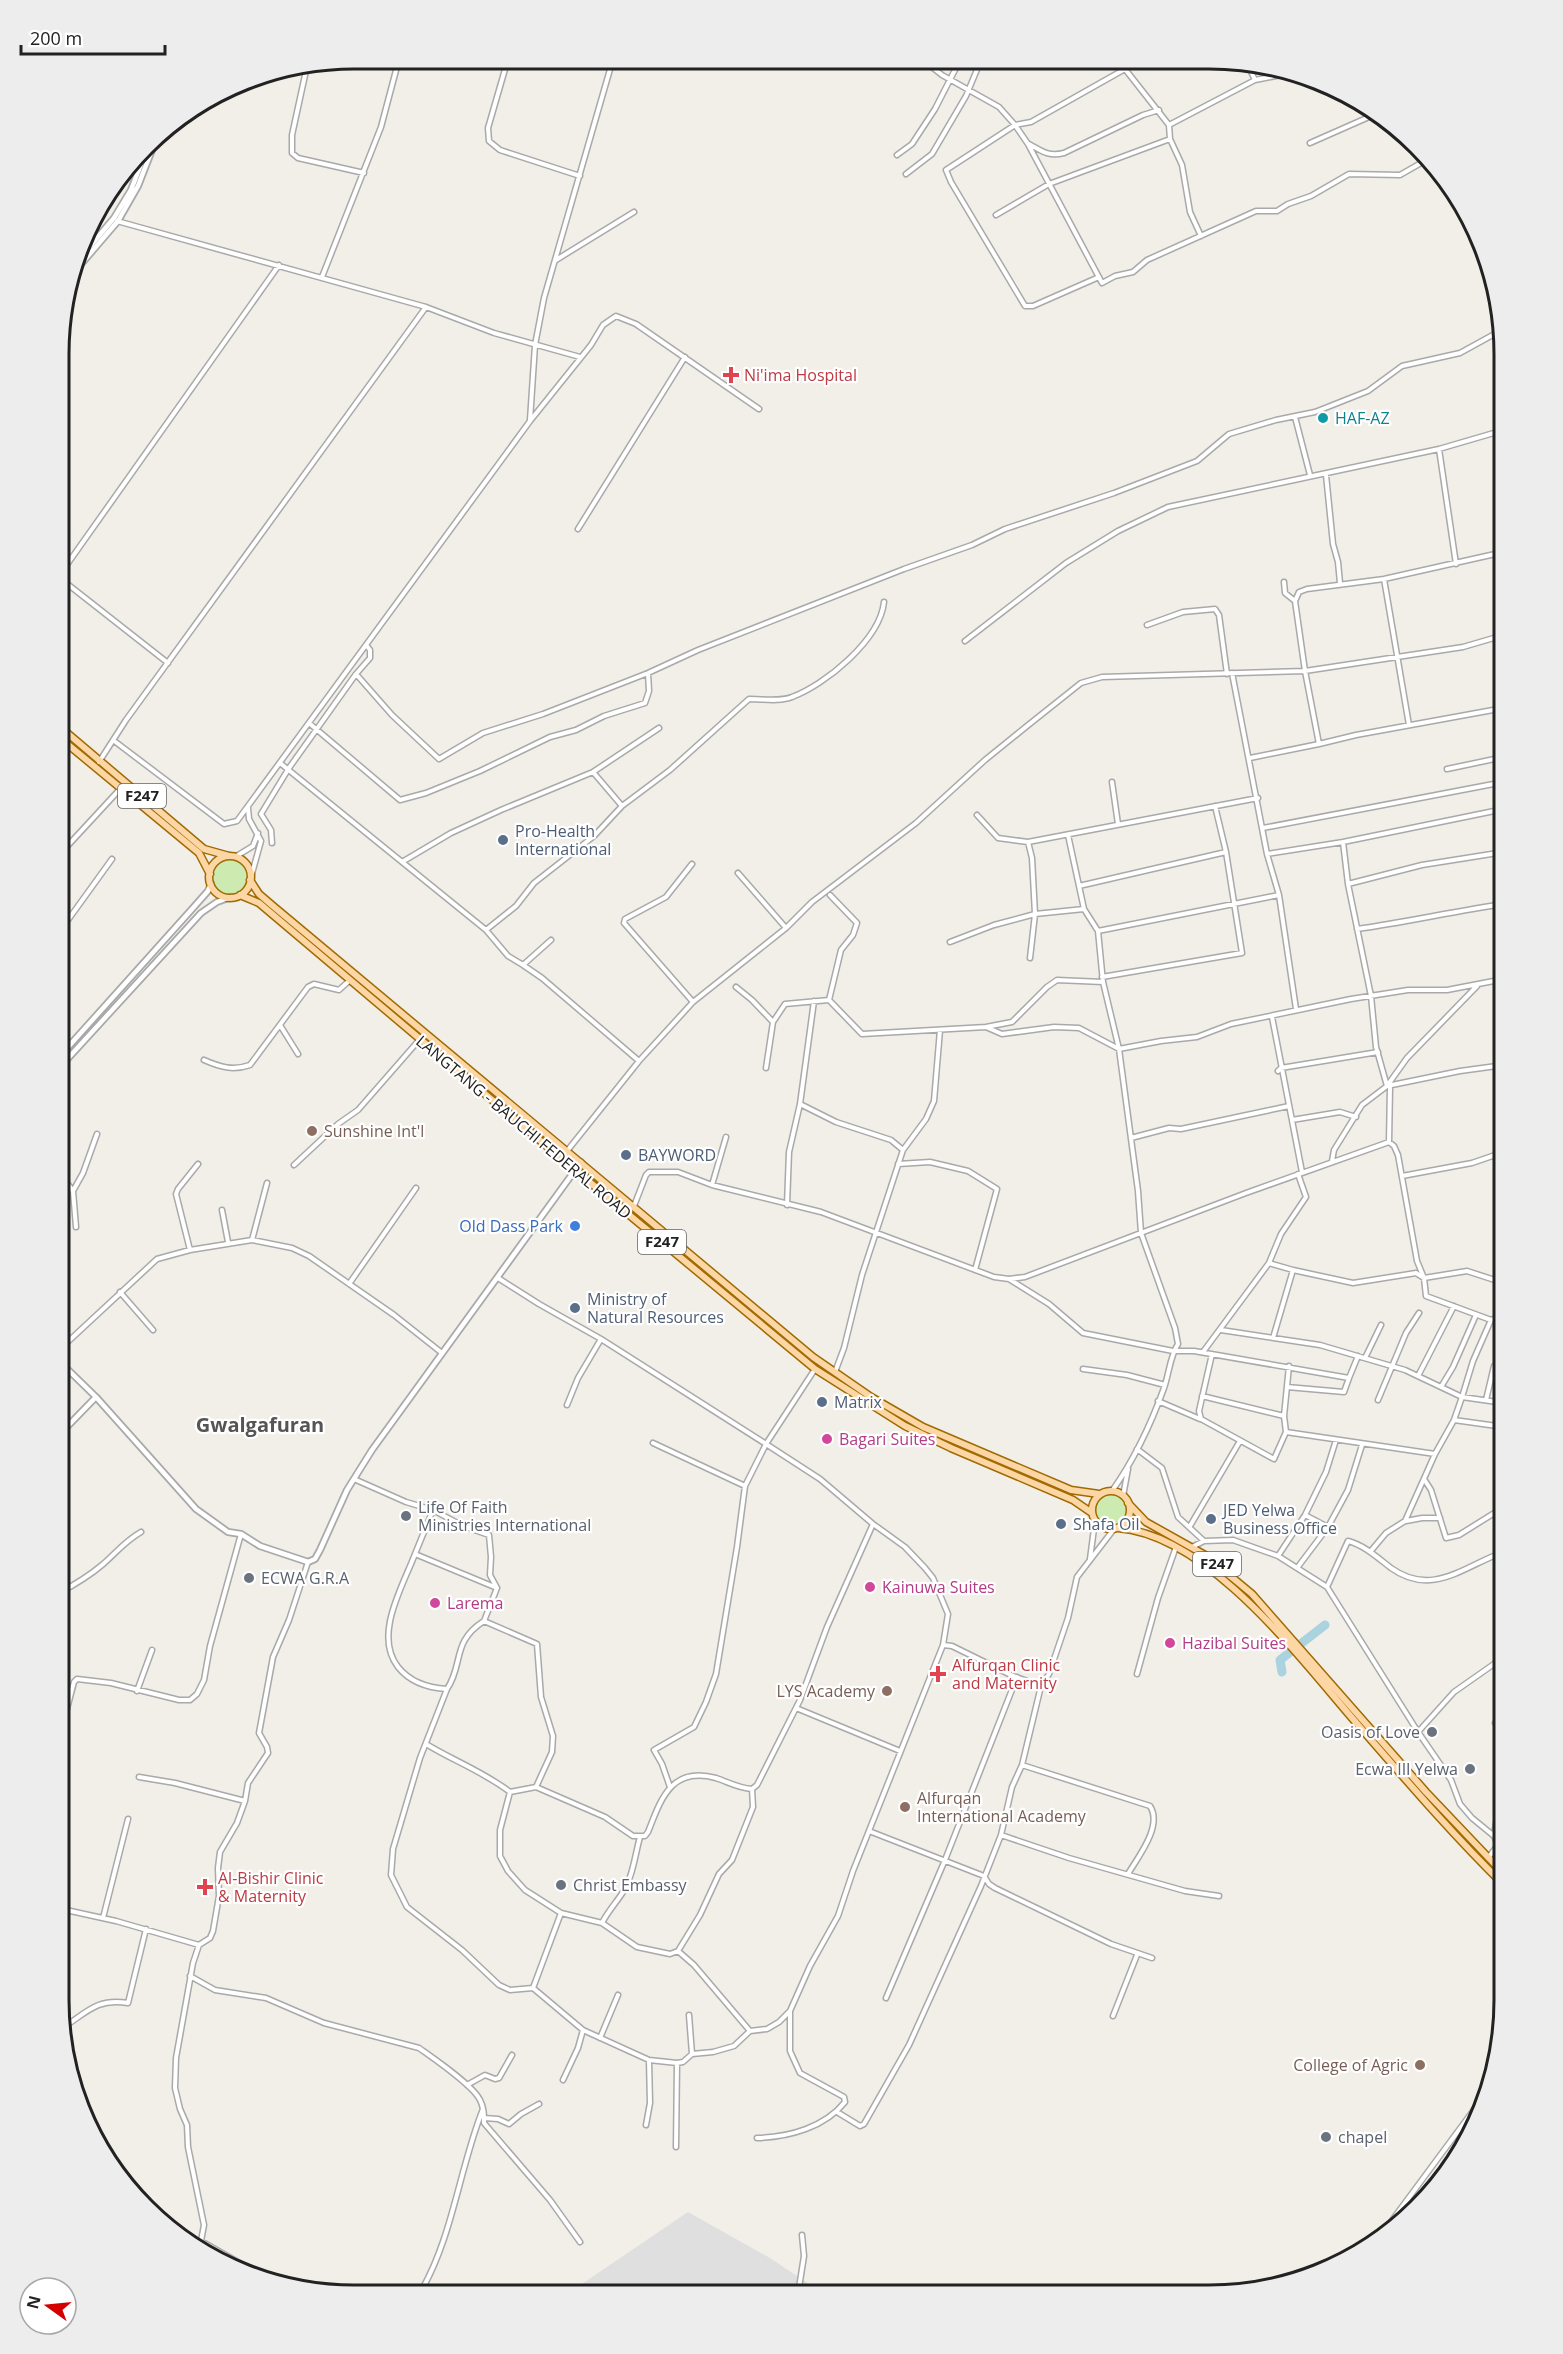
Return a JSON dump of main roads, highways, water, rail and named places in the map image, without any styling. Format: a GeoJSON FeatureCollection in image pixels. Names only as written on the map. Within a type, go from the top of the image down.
{"type":"FeatureCollection","features":[{"type":"Feature","properties":{"kind":"main road","name":"F247"},"geometry":{"type":"LineString","coordinates":[[69,734],[204,849],[232,856],[246,864],[250,878]]}},
{"type":"Feature","properties":{"kind":"main road","name":"F247"},"geometry":{"type":"LineString","coordinates":[[69,745],[199,853],[210,874],[211,884],[219,894],[231,897],[240,895]]}},
{"type":"Feature","properties":{"kind":"main road"},"geometry":{"type":"LineString","coordinates":[[210,874],[218,860],[232,856]]}},
{"type":"Feature","properties":{"kind":"main road"},"geometry":{"type":"LineString","coordinates":[[240,895],[248,886],[250,878]]}},
{"type":"Feature","properties":{"kind":"main road","name":"LANGTANG - BAUCHI FEDERAL ROAD"},"geometry":{"type":"LineString","coordinates":[[250,878],[259,894],[273,906],[634,1206],[687,1253],[835,1372],[898,1414],[951,1441],[1071,1490],[1100,1494]]}},
{"type":"Feature","properties":{"kind":"main road","name":"LANGTANG - BAUCHI FEDERAL ROAD"},"geometry":{"type":"LineString","coordinates":[[240,895],[259,903],[815,1369],[905,1426],[1073,1500],[1092,1513]]}},
{"type":"Feature","properties":{"kind":"main road","name":"F247"},"geometry":{"type":"LineString","coordinates":[[1100,1494],[1112,1491],[1123,1496],[1146,1522],[1192,1547],[1243,1585],[1295,1641],[1301,1654],[1452,1832],[1494,1875]]}},
{"type":"Feature","properties":{"kind":"main road"},"geometry":{"type":"LineString","coordinates":[[1092,1513],[1092,1505],[1100,1494]]}},
{"type":"Feature","properties":{"kind":"main road"},"geometry":{"type":"LineString","coordinates":[[1116,1528],[1125,1523],[1129,1515],[1128,1503]]}},
{"type":"Feature","properties":{"kind":"main road","name":"F247"},"geometry":{"type":"LineString","coordinates":[[1092,1513],[1095,1521],[1105,1528],[1143,1531],[1176,1547],[1237,1592],[1288,1646],[1301,1654],[1494,1864]]}},
{"type":"Feature","properties":{"kind":"waterway"},"geometry":{"type":"LineString","coordinates":[[1282,1672],[1280,1660],[1325,1625]]}},
{"type":"Feature","properties":{"kind":"place","name":"Ni'ima Hospital"},"geometry":{"type":"Point","coordinates":[731,375]}},
{"type":"Feature","properties":{"kind":"place","name":"HAF-AZ"},"geometry":{"type":"Point","coordinates":[1323,418]}},
{"type":"Feature","properties":{"kind":"place","name":"Pro-Health International"},"geometry":{"type":"Point","coordinates":[503,840]}},
{"type":"Feature","properties":{"kind":"place","name":"Sunshine Int'l"},"geometry":{"type":"Point","coordinates":[312,1131]}},
{"type":"Feature","properties":{"kind":"place","name":"BAYWORD"},"geometry":{"type":"Point","coordinates":[626,1155]}},
{"type":"Feature","properties":{"kind":"place","name":"Old Dass Park"},"geometry":{"type":"Point","coordinates":[575,1226]}},
{"type":"Feature","properties":{"kind":"place","name":"Ministry of Natural Resources"},"geometry":{"type":"Point","coordinates":[575,1308]}},
{"type":"Feature","properties":{"kind":"place","name":"Matrix"},"geometry":{"type":"Point","coordinates":[822,1402]}},
{"type":"Feature","properties":{"kind":"place","name":"Bagari Suites"},"geometry":{"type":"Point","coordinates":[827,1439]}},
{"type":"Feature","properties":{"kind":"place","name":"Life Of Faith Ministries International"},"geometry":{"type":"Point","coordinates":[406,1516]}},
{"type":"Feature","properties":{"kind":"place","name":"JED Yelwa Business Office"},"geometry":{"type":"Point","coordinates":[1211,1519]}},
{"type":"Feature","properties":{"kind":"place","name":"Shafa Oil"},"geometry":{"type":"Point","coordinates":[1061,1524]}},
{"type":"Feature","properties":{"kind":"place","name":"ECWA G.R.A"},"geometry":{"type":"Point","coordinates":[249,1578]}},
{"type":"Feature","properties":{"kind":"place","name":"Kainuwa Suites"},"geometry":{"type":"Point","coordinates":[870,1587]}},
{"type":"Feature","properties":{"kind":"place","name":"Larema"},"geometry":{"type":"Point","coordinates":[435,1603]}},
{"type":"Feature","properties":{"kind":"place","name":"Hazibal Suites"},"geometry":{"type":"Point","coordinates":[1170,1643]}},
{"type":"Feature","properties":{"kind":"place","name":"Alfurqan Clinic and Maternity"},"geometry":{"type":"Point","coordinates":[938,1674]}},
{"type":"Feature","properties":{"kind":"place","name":"LYS Academy"},"geometry":{"type":"Point","coordinates":[887,1691]}},
{"type":"Feature","properties":{"kind":"place","name":"Oasis of Love"},"geometry":{"type":"Point","coordinates":[1432,1732]}},
{"type":"Feature","properties":{"kind":"place","name":"Ecwa III Yelwa"},"geometry":{"type":"Point","coordinates":[1470,1769]}},
{"type":"Feature","properties":{"kind":"place","name":"Alfurqan International Academy"},"geometry":{"type":"Point","coordinates":[905,1807]}},
{"type":"Feature","properties":{"kind":"place","name":"Christ Embassy"},"geometry":{"type":"Point","coordinates":[561,1885]}},
{"type":"Feature","properties":{"kind":"place","name":"Al-Bishir Clinic & Maternity"},"geometry":{"type":"Point","coordinates":[205,1887]}},
{"type":"Feature","properties":{"kind":"place","name":"College of Agric"},"geometry":{"type":"Point","coordinates":[1420,2065]}},
{"type":"Feature","properties":{"kind":"place","name":"chapel"},"geometry":{"type":"Point","coordinates":[1326,2137]}},
{"type":"Feature","properties":{"kind":"district","name":"Gwalgafuran"},"geometry":{"type":"Point","coordinates":[260,1425]}}]}
